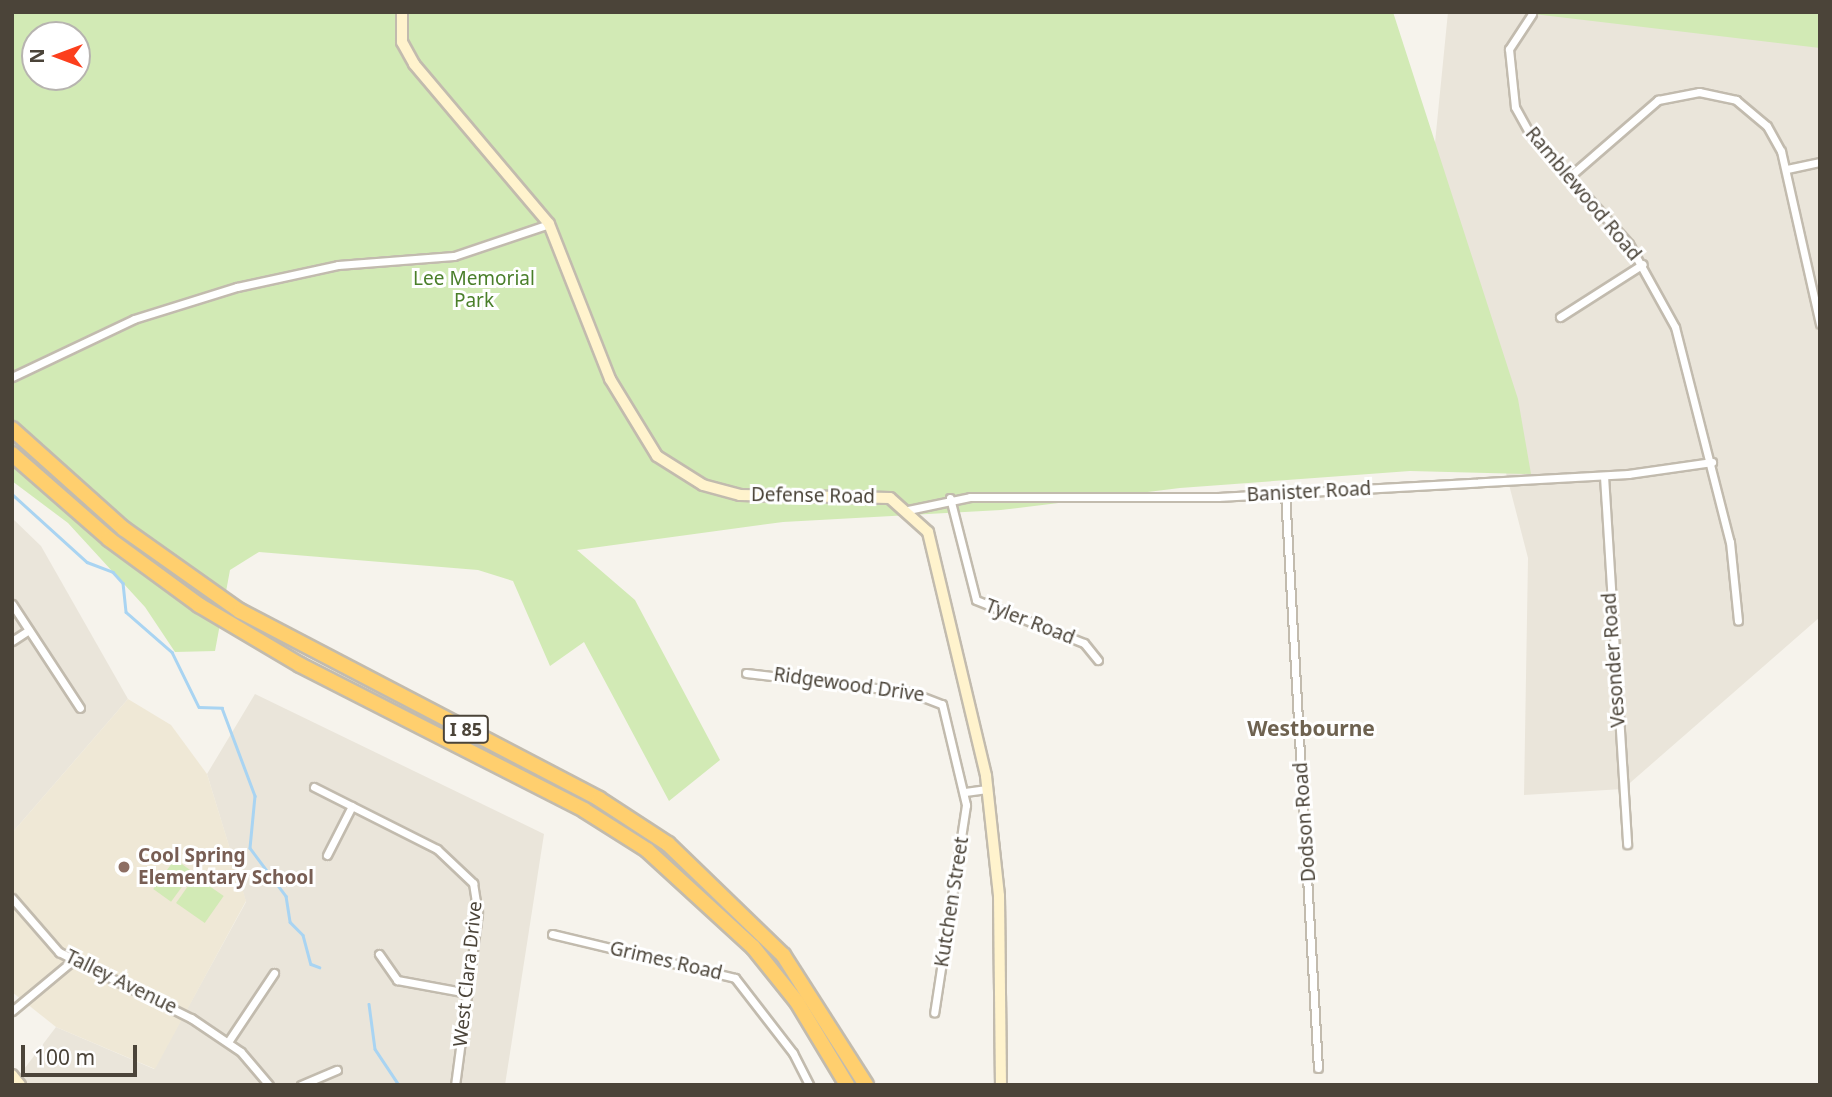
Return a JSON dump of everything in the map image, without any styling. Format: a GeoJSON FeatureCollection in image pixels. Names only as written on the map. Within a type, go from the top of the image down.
{"type":"FeatureCollection","features":[{"type":"Feature","properties":{"kind":"highway","name":"I 85"},"geometry":{"type":"LineString","coordinates":[[12,429],[124,528],[240,611],[599,799],[668,844],[783,955],[866,1085]]}},
{"type":"Feature","properties":{"kind":"highway","name":"I 85"},"geometry":{"type":"LineString","coordinates":[[12,454],[109,539],[199,605],[300,664],[584,810],[647,850],[762,957],[847,1085]]}},
{"type":"Feature","properties":{"kind":"street","name":"Defense Road"},"geometry":{"type":"LineString","coordinates":[[402,12],[402,42],[414,64],[549,224],[625,411],[670,466],[740,495],[871,495],[908,510]]}},
{"type":"Feature","properties":{"kind":"street","name":"Ramblewood Road"},"geometry":{"type":"LineString","coordinates":[[1532,14],[1511,39],[1510,91],[1529,132],[1643,264],[1686,354],[1730,542],[1738,621]]}},
{"type":"Feature","properties":{"kind":"street"},"geometry":{"type":"LineString","coordinates":[[1569,177],[1650,105],[1699,92],[1735,100],[1758,116],[1787,169],[1820,324]]}},
{"type":"Feature","properties":{"kind":"street"},"geometry":{"type":"LineString","coordinates":[[1787,169],[1820,162]]}},
{"type":"Feature","properties":{"kind":"street"},"geometry":{"type":"LineString","coordinates":[[12,377],[134,319],[237,287],[338,265],[454,256],[549,224]]}},
{"type":"Feature","properties":{"kind":"street"},"geometry":{"type":"LineString","coordinates":[[1560,317],[1643,264]]}},
{"type":"Feature","properties":{"kind":"street","name":"Banister Road"},"geometry":{"type":"LineString","coordinates":[[908,510],[950,498],[1285,493],[1604,476],[1712,462]]}},
{"type":"Feature","properties":{"kind":"street","name":"Vesonder Road"},"geometry":{"type":"LineString","coordinates":[[1604,476],[1627,844]]}},
{"type":"Feature","properties":{"kind":"street","name":"Dodson Road"},"geometry":{"type":"LineString","coordinates":[[1285,493],[1318,1068]]}},
{"type":"Feature","properties":{"kind":"street","name":"Tyler Road"},"geometry":{"type":"LineString","coordinates":[[950,498],[976,600],[1084,643],[1098,660]]}},
{"type":"Feature","properties":{"kind":"street"},"geometry":{"type":"LineString","coordinates":[[908,510],[937,554],[987,789],[999,896],[1001,1085]]}},
{"type":"Feature","properties":{"kind":"street"},"geometry":{"type":"LineString","coordinates":[[12,604],[80,708]]}},
{"type":"Feature","properties":{"kind":"street"},"geometry":{"type":"LineString","coordinates":[[12,642],[29,631]]}},
{"type":"Feature","properties":{"kind":"street","name":"Ridgewood Drive"},"geometry":{"type":"LineString","coordinates":[[746,673],[934,697],[943,707],[965,792]]}},
{"type":"Feature","properties":{"kind":"street","name":"West Clara Drive"},"geometry":{"type":"LineString","coordinates":[[314,787],[437,849],[466,872],[478,903],[455,1085]]}},
{"type":"Feature","properties":{"kind":"street"},"geometry":{"type":"LineString","coordinates":[[965,792],[987,789]]}},
{"type":"Feature","properties":{"kind":"street","name":"Kutchen Street"},"geometry":{"type":"LineString","coordinates":[[934,1013],[965,792]]}},
{"type":"Feature","properties":{"kind":"street"},"geometry":{"type":"LineString","coordinates":[[327,855],[352,806]]}},
{"type":"Feature","properties":{"kind":"street","name":"Talley Avenue"},"geometry":{"type":"LineString","coordinates":[[12,898],[72,961],[152,993],[228,1042],[270,1085]]}},
{"type":"Feature","properties":{"kind":"street","name":"Grimes Road"},"geometry":{"type":"LineString","coordinates":[[552,934],[735,978],[793,1053],[809,1085]]}},
{"type":"Feature","properties":{"kind":"street"},"geometry":{"type":"LineString","coordinates":[[379,954],[397,980],[468,993]]}},
{"type":"Feature","properties":{"kind":"street"},"geometry":{"type":"LineString","coordinates":[[12,1011],[72,961]]}},
{"type":"Feature","properties":{"kind":"street"},"geometry":{"type":"LineString","coordinates":[[228,1042],[274,973]]}},
{"type":"Feature","properties":{"kind":"street"},"geometry":{"type":"LineString","coordinates":[[301,1085],[337,1070]]}},
{"type":"Feature","properties":{"kind":"street"},"geometry":{"type":"LineString","coordinates":[[12,1075],[20,1085]]}},
{"type":"Feature","properties":{"kind":"shaded area"},"geometry":{"type":"Polygon","coordinates":[[[1448,12],[1820,12],[1820,617],[1623,789],[1524,795],[1528,558],[1431,183],[1448,12]]]}},
{"type":"Feature","properties":{"kind":"shaded area"},"geometry":{"type":"Polygon","coordinates":[[[12,518],[41,546],[128,699],[12,833],[12,518]]]}},
{"type":"Feature","properties":{"kind":"shaded area"},"geometry":{"type":"Polygon","coordinates":[[[255,694],[544,834],[505,1085],[12,1085],[56,1027],[154,1069],[246,902],[207,774],[255,694]]]}},
{"type":"Feature","properties":{"kind":"shaded area","name":"Cool Spring Elementary School"},"geometry":{"type":"Polygon","coordinates":[[[128,699],[171,725],[207,774],[246,901],[155,1069],[56,1027],[12,992],[12,833],[128,699]]]}},
{"type":"Feature","properties":{"kind":"green space","name":"Lee Memorial Park"},"geometry":{"type":"Polygon","coordinates":[[[12,12],[1393,12],[1518,399],[1531,474],[1410,471],[1180,488],[1001,510],[783,522],[577,550],[635,600],[720,760],[669,801],[584,642],[550,666],[513,581],[478,570],[259,552],[230,570],[215,651],[175,652],[145,607],[68,523],[12,481],[12,12]]]}},
{"type":"Feature","properties":{"kind":"green space"},"geometry":{"type":"Polygon","coordinates":[[[1522,12],[1820,12],[1820,48],[1525,13],[1522,12]]]}},
{"type":"Feature","properties":{"kind":"green space"},"geometry":{"type":"Polygon","coordinates":[[[175,859],[193,872],[171,902],[153,889],[175,859]]]}},
{"type":"Feature","properties":{"kind":"green space"},"geometry":{"type":"Polygon","coordinates":[[[195,876],[224,896],[205,923],[176,903],[195,876]]]}},
{"type":"Feature","properties":{"kind":"waterway"},"geometry":{"type":"LineString","coordinates":[[12,494],[87,562],[113,572],[123,583],[126,612],[172,652],[199,707],[222,708],[255,796],[250,848],[286,896],[290,922],[303,935],[311,964],[319,967]]}},
{"type":"Feature","properties":{"kind":"waterway"},"geometry":{"type":"LineString","coordinates":[[369,1004],[375,1049],[399,1085]]}},
{"type":"Feature","properties":{"kind":"place","name":"Cool Spring Elementary School"},"geometry":{"type":"Point","coordinates":[124,867]}},
{"type":"Feature","properties":{"kind":"district","name":"Westbourne"},"geometry":{"type":"Point","coordinates":[1311,728]}}]}
